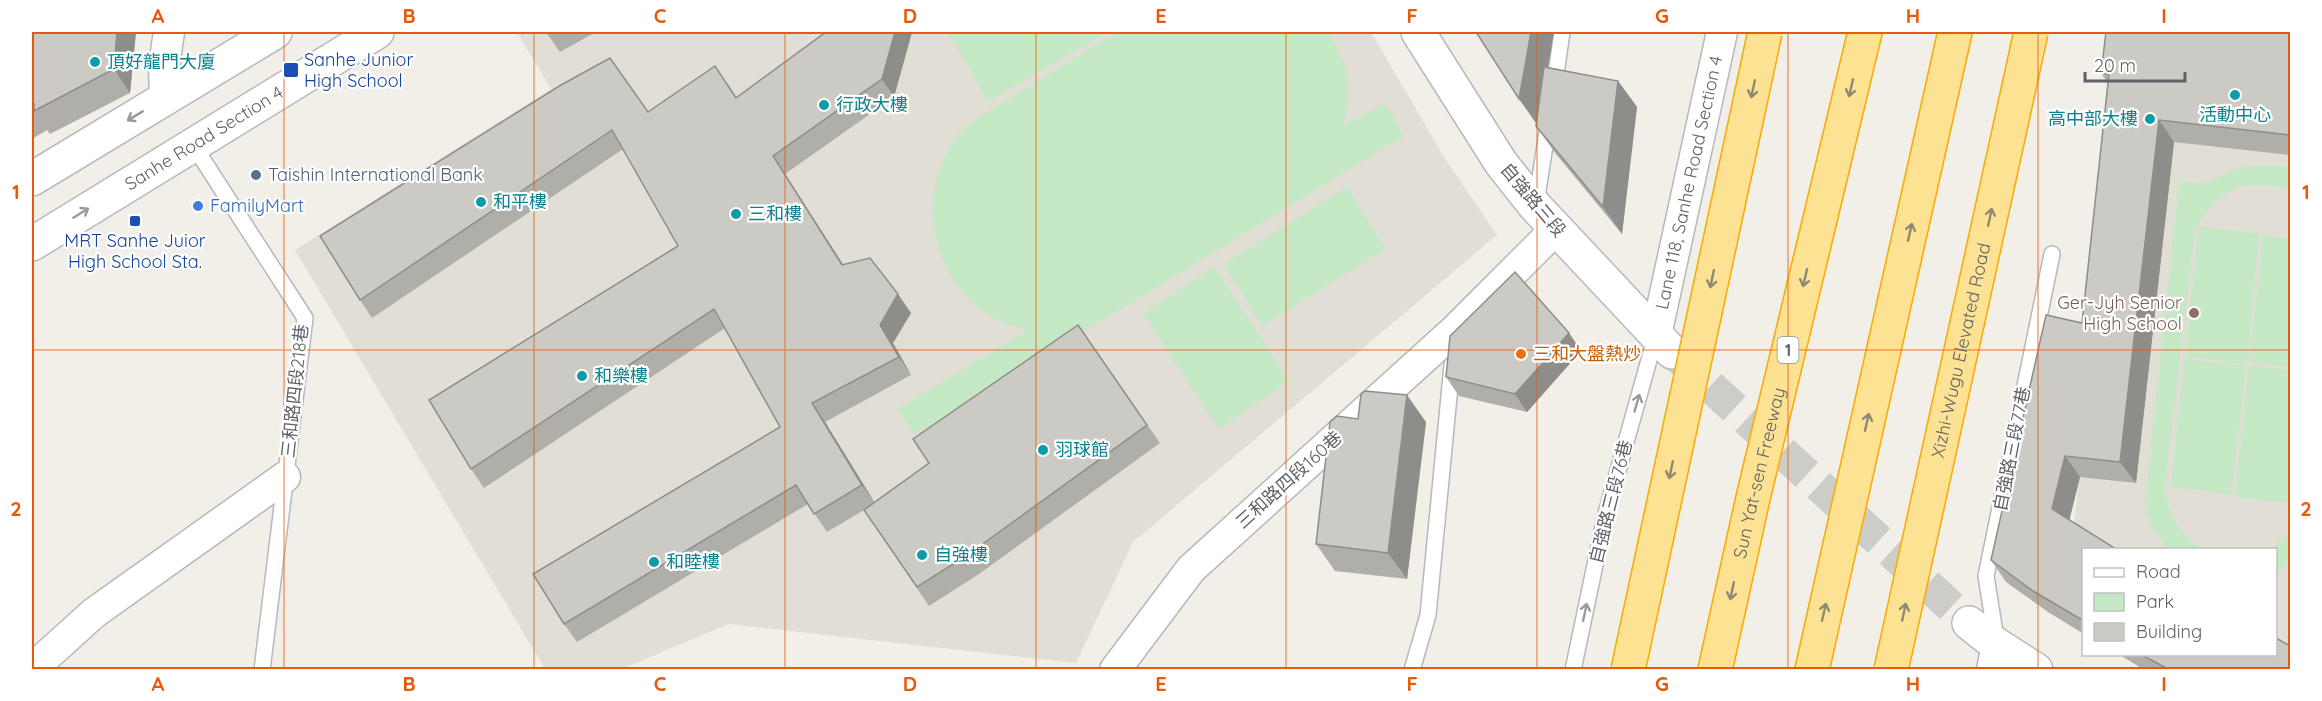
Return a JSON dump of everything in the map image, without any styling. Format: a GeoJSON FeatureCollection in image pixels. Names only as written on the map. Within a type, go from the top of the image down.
{"type":"FeatureCollection","features":[{"type":"Feature","properties":{"kind":"highway"},"geometry":{"type":"LineString","coordinates":[[1628,669],[1765,32]]}},
{"type":"Feature","properties":{"kind":"highway","name":"Sun Yat-sen Freeway"},"geometry":{"type":"LineString","coordinates":[[1715,669],[1753,498],[1864,32]]}},
{"type":"Feature","properties":{"kind":"highway"},"geometry":{"type":"LineString","coordinates":[[1812,669],[1955,32]]}},
{"type":"Feature","properties":{"kind":"highway","name":"Xizhi-Wugu Elevated Road"},"geometry":{"type":"LineString","coordinates":[[1891,669],[2031,32]]}},
{"type":"Feature","properties":{"kind":"main road"},"geometry":{"type":"LineString","coordinates":[[32,179],[275,32]]}},
{"type":"Feature","properties":{"kind":"main road","name":"Sanhe Road Section 4"},"geometry":{"type":"LineString","coordinates":[[32,244],[192,143],[377,32]]}},
{"type":"Feature","properties":{"kind":"main road","name":"自強路三段"},"geometry":{"type":"LineString","coordinates":[[1418,32],[1501,163],[1546,218],[1664,343]]}},
{"type":"Feature","properties":{"kind":"main road"},"geometry":{"type":"LineString","coordinates":[[1970,623],[1995,657],[2036,669]]}},
{"type":"Feature","properties":{"kind":"street"},"geometry":{"type":"LineString","coordinates":[[165,98],[164,65],[169,32]]}},
{"type":"Feature","properties":{"kind":"street","name":"Lane 118, Sanhe Road Section 4"},"geometry":{"type":"LineString","coordinates":[[1664,343],[1722,32]]}},
{"type":"Feature","properties":{"kind":"street","name":"三和路四段160巷"},"geometry":{"type":"LineString","coordinates":[[1114,669],[1191,569],[1456,329],[1546,218]]}},
{"type":"Feature","properties":{"kind":"street"},"geometry":{"type":"LineString","coordinates":[[32,669],[94,613],[285,477]]}},
{"type":"Feature","properties":{"kind":"lane"},"geometry":{"type":"LineString","coordinates":[[1546,218],[1562,32]]}},
{"type":"Feature","properties":{"kind":"lane","name":"三和路四段218巷"},"geometry":{"type":"LineString","coordinates":[[192,143],[305,318],[262,669]]}},
{"type":"Feature","properties":{"kind":"lane","name":"自強路三段77巷"},"geometry":{"type":"LineString","coordinates":[[1995,657],[1986,576],[2052,254]]}},
{"type":"Feature","properties":{"kind":"lane"},"geometry":{"type":"LineString","coordinates":[[1412,669],[1428,615],[1456,329]]}},
{"type":"Feature","properties":{"kind":"lane","name":"自強路三段76巷"},"geometry":{"type":"LineString","coordinates":[[1573,669],[1605,517],[1664,343]]}},
{"type":"Feature","properties":{"kind":"shaded area"},"geometry":{"type":"Polygon","coordinates":[[[517,32],[1371,32],[1444,157],[1497,235],[1133,542],[1076,663],[729,624],[619,670],[545,669],[295,250],[551,89],[517,32]]]}},
{"type":"Feature","properties":{"kind":"shaded area","name":"Ger-Jyh Senior High School"},"geometry":{"type":"Polygon","coordinates":[[[2290,32],[2290,652],[2277,645],[2277,548],[2109,548],[2074,526],[2121,100],[2290,32]]]}},
{"type":"Feature","properties":{"kind":"green space"},"geometry":{"type":"Polygon","coordinates":[[[948,32],[1108,32],[988,101],[948,32]]]}},
{"type":"Feature","properties":{"kind":"green space"},"geometry":{"type":"Polygon","coordinates":[[[1118,32],[1328,32],[1341,56],[1347,77],[1348,88],[1343,126],[1384,103],[1404,136],[914,435],[898,409],[1028,330],[994,318],[973,302],[955,282],[943,260],[936,235],[933,209],[936,183],[944,158],[960,132],[979,117],[1118,32]]]}},
{"type":"Feature","properties":{"kind":"green space"},"geometry":{"type":"Polygon","coordinates":[[[2275,165],[2290,168],[2290,190],[2260,185],[2235,190],[2213,204],[2195,229],[2165,488],[2169,507],[2176,523],[2187,537],[2201,548],[2166,548],[2152,527],[2145,505],[2179,181],[2205,184],[2233,170],[2250,166],[2275,165]]]}},
{"type":"Feature","properties":{"kind":"green space"},"geometry":{"type":"Polygon","coordinates":[[[1347,187],[1385,249],[1262,326],[1224,264],[1347,187]]]}},
{"type":"Feature","properties":{"kind":"green space"},"geometry":{"type":"Polygon","coordinates":[[[2199,226],[2259,234],[2247,364],[2185,356],[2199,226]]]}},
{"type":"Feature","properties":{"kind":"green space"},"geometry":{"type":"Polygon","coordinates":[[[2263,235],[2290,239],[2290,367],[2249,362],[2263,235]]]}},
{"type":"Feature","properties":{"kind":"green space"},"geometry":{"type":"Polygon","coordinates":[[[1214,267],[1289,381],[1219,429],[1143,314],[1214,267]]]}},
{"type":"Feature","properties":{"kind":"green space"},"geometry":{"type":"Polygon","coordinates":[[[2184,359],[2246,366],[2231,495],[2171,486],[2184,359]]]}},
{"type":"Feature","properties":{"kind":"green space"},"geometry":{"type":"Polygon","coordinates":[[[2249,365],[2290,370],[2290,503],[2235,497],[2249,365]]]}},
{"type":"Feature","properties":{"kind":"green space"},"geometry":{"type":"Polygon","coordinates":[[[2290,533],[2290,562],[2277,570],[2277,548],[2271,548],[2290,533]]]}},
{"type":"Feature","properties":{"kind":"building"},"geometry":{"type":"Polygon","coordinates":[[[32,32],[117,32],[114,69],[34,111],[34,104],[32,106],[32,32]]]}},
{"type":"Feature","properties":{"kind":"building"},"geometry":{"type":"Polygon","coordinates":[[[823,32],[895,32],[882,79],[773,156],[842,265],[870,258],[898,294],[880,325],[899,357],[812,403],[862,485],[814,514],[796,485],[564,624],[533,574],[780,427],[714,309],[471,469],[429,400],[678,246],[612,130],[360,300],[320,236],[561,85],[610,58],[648,112],[715,66],[736,98],[823,32]]]}},
{"type":"Feature","properties":{"kind":"building"},"geometry":{"type":"Polygon","coordinates":[[[1476,32],[1531,32],[1519,99],[1476,32]]]}},
{"type":"Feature","properties":{"kind":"building"},"geometry":{"type":"Polygon","coordinates":[[[2106,32],[2290,32],[2290,135],[2159,120],[2120,462],[2065,456],[2052,509],[2114,548],[2082,548],[2082,620],[2033,591],[1991,560],[2046,315],[2082,323],[2109,74],[2101,73],[2106,32]]]}},
{"type":"Feature","properties":{"kind":"building"},"geometry":{"type":"Polygon","coordinates":[[[1544,67],[1618,81],[1603,207],[1536,126],[1544,67]]]}},
{"type":"Feature","properties":{"kind":"building","name":"三和大盤熱炒"},"geometry":{"type":"Polygon","coordinates":[[[1515,272],[1569,333],[1515,394],[1446,377],[1450,336],[1515,272]]]}},
{"type":"Feature","properties":{"kind":"building","name":"羽球館"},"geometry":{"type":"Polygon","coordinates":[[[1078,325],[1147,425],[966,556],[917,587],[864,510],[929,463],[913,439],[1078,325]]]}},
{"type":"Feature","properties":{"kind":"building"},"geometry":{"type":"Polygon","coordinates":[[[1365,391],[1407,395],[1388,553],[1316,544],[1330,422],[1337,416],[1358,419],[1361,394],[1365,391]]]}},
{"type":"Feature","properties":{"kind":"building"},"geometry":{"type":"Polygon","coordinates":[[[2277,639],[2290,646],[2290,669],[2168,669],[2144,656],[2277,656],[2277,639]]]}},
{"type":"Feature","properties":{"kind":"tunnel"},"geometry":{"type":"LineString","coordinates":[[1674,353],[1969,623]]}},
{"type":"Feature","properties":{"kind":"place","name":"頂好龍門大廈"},"geometry":{"type":"Point","coordinates":[95,62]}},
{"type":"Feature","properties":{"kind":"place","name":"Sanhe Junior High School"},"geometry":{"type":"Point","coordinates":[291,70]}},
{"type":"Feature","properties":{"kind":"place","name":"活動中心"},"geometry":{"type":"Point","coordinates":[2235,95]}},
{"type":"Feature","properties":{"kind":"place","name":"行政大樓"},"geometry":{"type":"Point","coordinates":[824,105]}},
{"type":"Feature","properties":{"kind":"place","name":"高中部大樓"},"geometry":{"type":"Point","coordinates":[2150,119]}},
{"type":"Feature","properties":{"kind":"place","name":"Taishin International Bank"},"geometry":{"type":"Point","coordinates":[256,175]}},
{"type":"Feature","properties":{"kind":"place","name":"和平樓"},"geometry":{"type":"Point","coordinates":[481,202]}},
{"type":"Feature","properties":{"kind":"place","name":"FamilyMart"},"geometry":{"type":"Point","coordinates":[198,206]}},
{"type":"Feature","properties":{"kind":"place","name":"三和樓"},"geometry":{"type":"Point","coordinates":[736,214]}},
{"type":"Feature","properties":{"kind":"place","name":"MRT Sanhe Juior High School Sta."},"geometry":{"type":"Point","coordinates":[135,221]}},
{"type":"Feature","properties":{"kind":"place","name":"Ger-Jyh Senior High School"},"geometry":{"type":"Point","coordinates":[2194,313]}},
{"type":"Feature","properties":{"kind":"place","name":"三和大盤熱炒"},"geometry":{"type":"Point","coordinates":[1521,354]}},
{"type":"Feature","properties":{"kind":"place","name":"和樂樓"},"geometry":{"type":"Point","coordinates":[582,376]}},
{"type":"Feature","properties":{"kind":"place","name":"羽球館"},"geometry":{"type":"Point","coordinates":[1043,450]}},
{"type":"Feature","properties":{"kind":"place","name":"自強樓"},"geometry":{"type":"Point","coordinates":[922,555]}},
{"type":"Feature","properties":{"kind":"place","name":"和睦樓"},"geometry":{"type":"Point","coordinates":[654,562]}}]}
